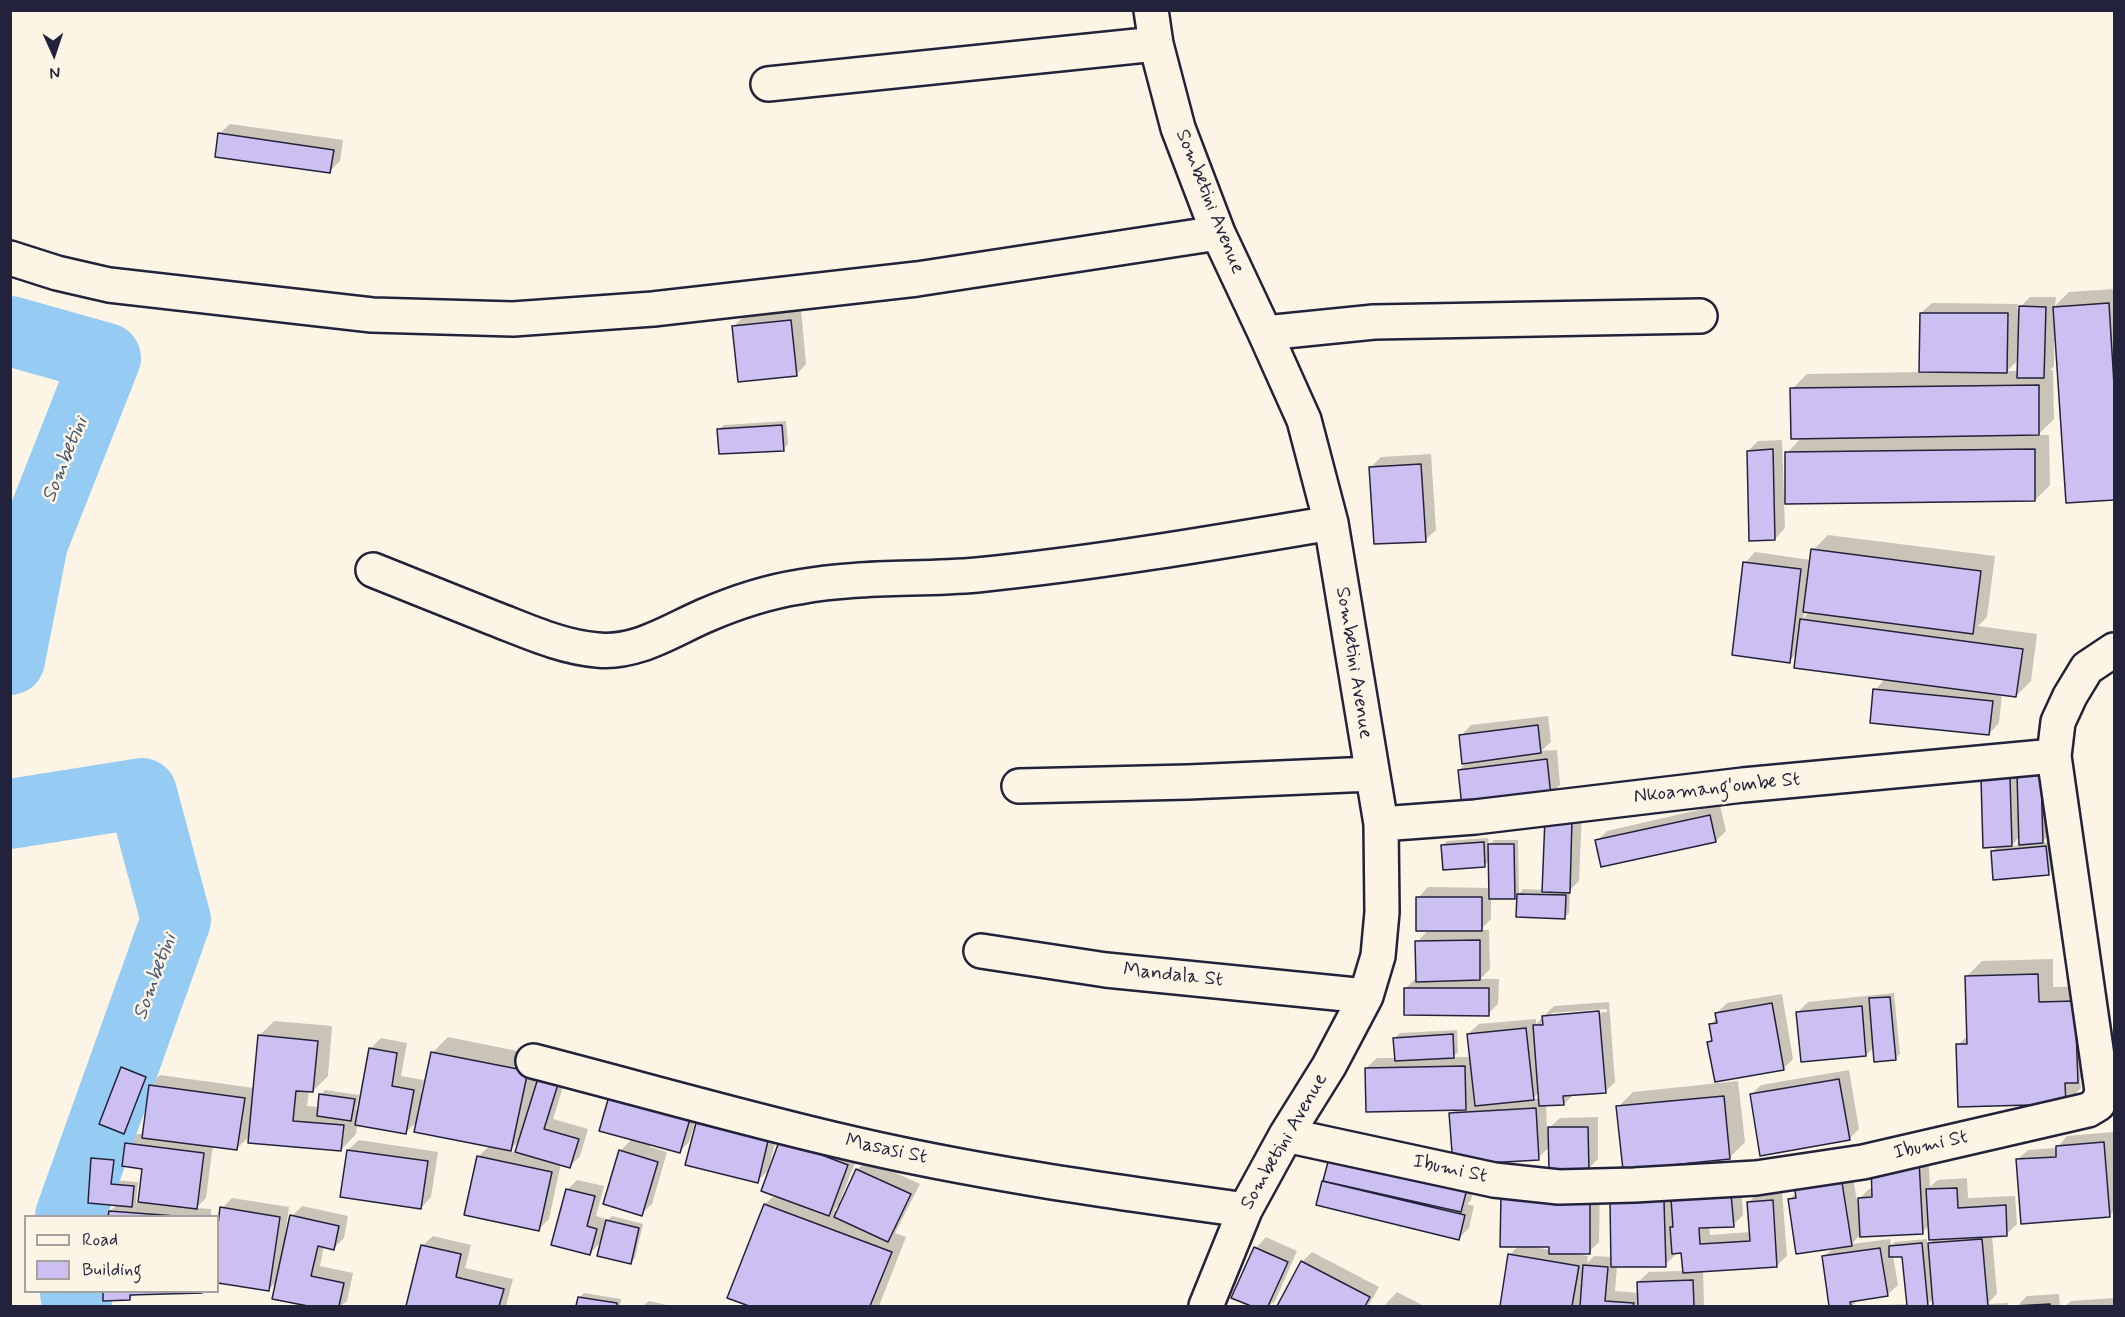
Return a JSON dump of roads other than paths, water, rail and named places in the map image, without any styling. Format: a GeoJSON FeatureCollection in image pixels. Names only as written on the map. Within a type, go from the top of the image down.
{"type":"FeatureCollection","features":[{"type":"Feature","properties":{"kind":"street","name":"Sombetini Avenue"},"geometry":{"type":"LineString","coordinates":[[1151,10],[1156,44],[1178,128],[1218,233],[1304,420],[1330,523],[1381,824],[1382,912],[1378,956],[1366,996],[1329,1066],[1286,1135],[1245,1210],[1208,1306]]}},
{"type":"Feature","properties":{"kind":"street"},"geometry":{"type":"LineString","coordinates":[[768,84],[1156,44]]}},
{"type":"Feature","properties":{"kind":"street"},"geometry":{"type":"LineString","coordinates":[[10,258],[57,273],[120,286],[372,315],[513,320],[653,309],[917,279],[1218,233]]}},
{"type":"Feature","properties":{"kind":"street"},"geometry":{"type":"LineString","coordinates":[[1265,333],[1374,322],[1700,316]]}},
{"type":"Feature","properties":{"kind":"street"},"geometry":{"type":"LineString","coordinates":[[373,570],[548,640],[598,650],[625,649],[746,601],[798,587],[849,581],[975,575],[1158,553],[1330,523]]}},
{"type":"Feature","properties":{"kind":"street","name":"Ibumi St"},"geometry":{"type":"LineString","coordinates":[[1286,1135],[1494,1180],[1559,1187],[1634,1185],[1756,1178],[1863,1162],[2088,1110],[2098,1104],[2102,1091],[2054,756],[2058,722],[2070,696],[2087,668],[2115,650]]}},
{"type":"Feature","properties":{"kind":"street","name":"Nkoamang'ombe St"},"geometry":{"type":"LineString","coordinates":[[1381,824],[1475,817],[1743,785],[2054,756]]}},
{"type":"Feature","properties":{"kind":"street"},"geometry":{"type":"LineString","coordinates":[[1019,786],[1371,774]]}},
{"type":"Feature","properties":{"kind":"street","name":"Mandala St"},"geometry":{"type":"LineString","coordinates":[[981,951],[1106,970],[1366,996]]}},
{"type":"Feature","properties":{"kind":"street","name":"Masasi St"},"geometry":{"type":"LineString","coordinates":[[533,1061],[882,1150],[1078,1186],[1245,1210]]}},
{"type":"Feature","properties":{"kind":"waterway","name":"Sombetini"},"geometry":{"type":"LineString","coordinates":[[10,331],[106,358],[33,543],[10,660]]}},
{"type":"Feature","properties":{"kind":"waterway","name":"Sombetini"},"geometry":{"type":"LineString","coordinates":[[10,814],[142,793],[176,920],[70,1215]]}},
{"type":"Feature","properties":{"kind":"waterway","name":"Sombetini"},"geometry":{"type":"LineString","coordinates":[[75,1293],[77,1306]]}}]}
